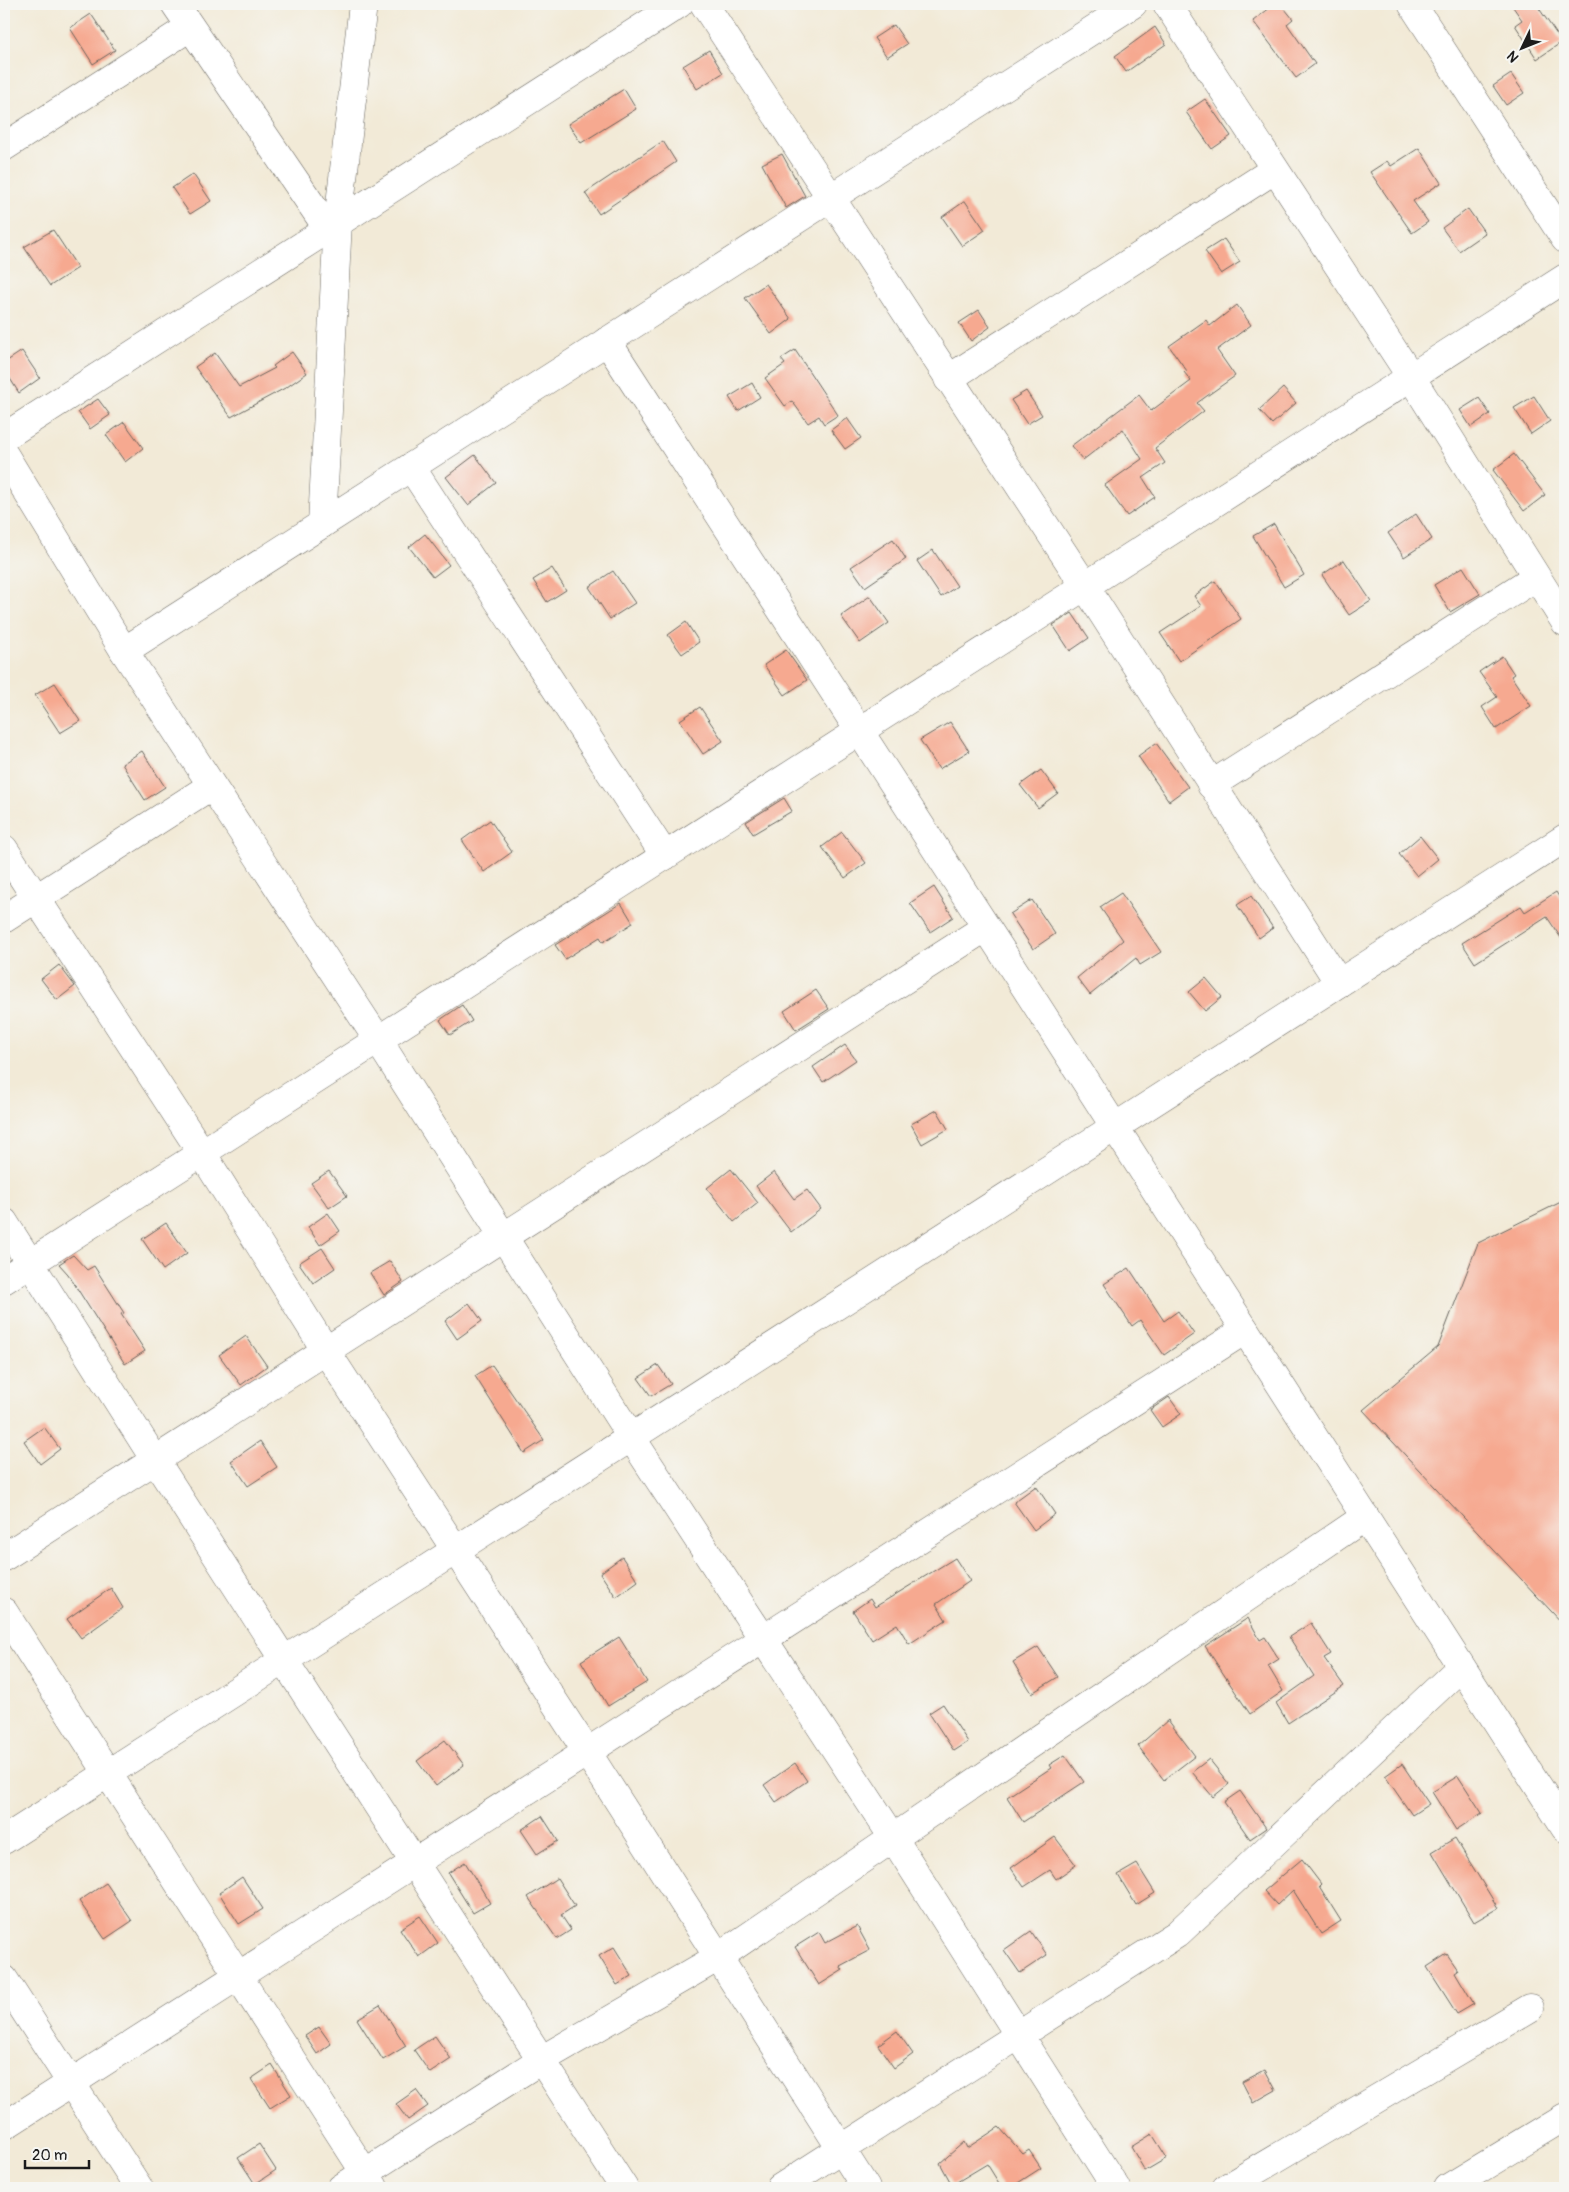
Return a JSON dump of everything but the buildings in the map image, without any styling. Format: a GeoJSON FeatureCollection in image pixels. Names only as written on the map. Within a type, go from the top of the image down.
{"type":"FeatureCollection","features":[{"type":"Feature","properties":{"kind":"street"},"geometry":{"type":"LineString","coordinates":[[175,4],[333,225]]}},
{"type":"Feature","properties":{"kind":"street"},"geometry":{"type":"LineString","coordinates":[[322,524],[333,225],[363,4]]}},
{"type":"Feature","properties":{"kind":"street"},"geometry":{"type":"LineString","coordinates":[[4,437],[679,4]]}},
{"type":"Feature","properties":{"kind":"street"},"geometry":{"type":"LineString","coordinates":[[704,4],[1085,586],[1211,785],[1340,983]]}},
{"type":"Feature","properties":{"kind":"street"},"geometry":{"type":"LineString","coordinates":[[124,651],[1132,4]]}},
{"type":"Feature","properties":{"kind":"street"},"geometry":{"type":"LineString","coordinates":[[1167,4],[1411,377],[1565,622]]}},
{"type":"Feature","properties":{"kind":"street"},"geometry":{"type":"LineString","coordinates":[[1412,4],[1565,239]]}},
{"type":"Feature","properties":{"kind":"street"},"geometry":{"type":"LineString","coordinates":[[4,147],[190,27]]}},
{"type":"Feature","properties":{"kind":"street"},"geometry":{"type":"LineString","coordinates":[[948,379],[1274,170]]}},
{"type":"Feature","properties":{"kind":"street"},"geometry":{"type":"LineString","coordinates":[[4,1280],[1565,278]]}},
{"type":"Feature","properties":{"kind":"street"},"geometry":{"type":"LineString","coordinates":[[607,341],[861,730],[985,928],[1565,1828]]}},
{"type":"Feature","properties":{"kind":"street"},"geometry":{"type":"LineString","coordinates":[[4,454],[124,651],[378,1040],[502,1238],[631,1437],[894,1838],[1116,2188]]}},
{"type":"Feature","properties":{"kind":"street"},"geometry":{"type":"LineString","coordinates":[[411,466],[665,856]]}},
{"type":"Feature","properties":{"kind":"street"},"geometry":{"type":"LineString","coordinates":[[1211,785],[1536,577]]}},
{"type":"Feature","properties":{"kind":"street"},"geometry":{"type":"LineString","coordinates":[[4,919],[211,786]]}},
{"type":"Feature","properties":{"kind":"street"},"geometry":{"type":"LineString","coordinates":[[4,1840],[1565,838]]}},
{"type":"Feature","properties":{"kind":"street"},"geometry":{"type":"LineString","coordinates":[[4,849],[202,1153],[326,1351],[587,1752],[717,1958],[866,2188]]}},
{"type":"Feature","properties":{"kind":"street"},"geometry":{"type":"LineString","coordinates":[[4,1557],[985,928]]}},
{"type":"Feature","properties":{"kind":"street"},"geometry":{"type":"LineString","coordinates":[[4,1222],[624,2188]]}},
{"type":"Feature","properties":{"kind":"street"},"geometry":{"type":"LineString","coordinates":[[4,2126],[1245,1330]]}},
{"type":"Feature","properties":{"kind":"street"},"geometry":{"type":"LineString","coordinates":[[341,2188],[370,2180],[541,2060],[717,1958],[1365,1517]]}},
{"type":"Feature","properties":{"kind":"street"},"geometry":{"type":"LineString","coordinates":[[4,1612],[370,2180]]}},
{"type":"Feature","properties":{"kind":"street"},"geometry":{"type":"LineString","coordinates":[[780,2188],[1178,1934],[1462,1667]]}},
{"type":"Feature","properties":{"kind":"street"},"geometry":{"type":"LineString","coordinates":[[4,1979],[139,2188]]}},
{"type":"Feature","properties":{"kind":"street"},"geometry":{"type":"LineString","coordinates":[[1226,2188],[1530,2008]]}},
{"type":"Feature","properties":{"kind":"street"},"geometry":{"type":"LineString","coordinates":[[1448,2188],[1565,2117]]}}]}
